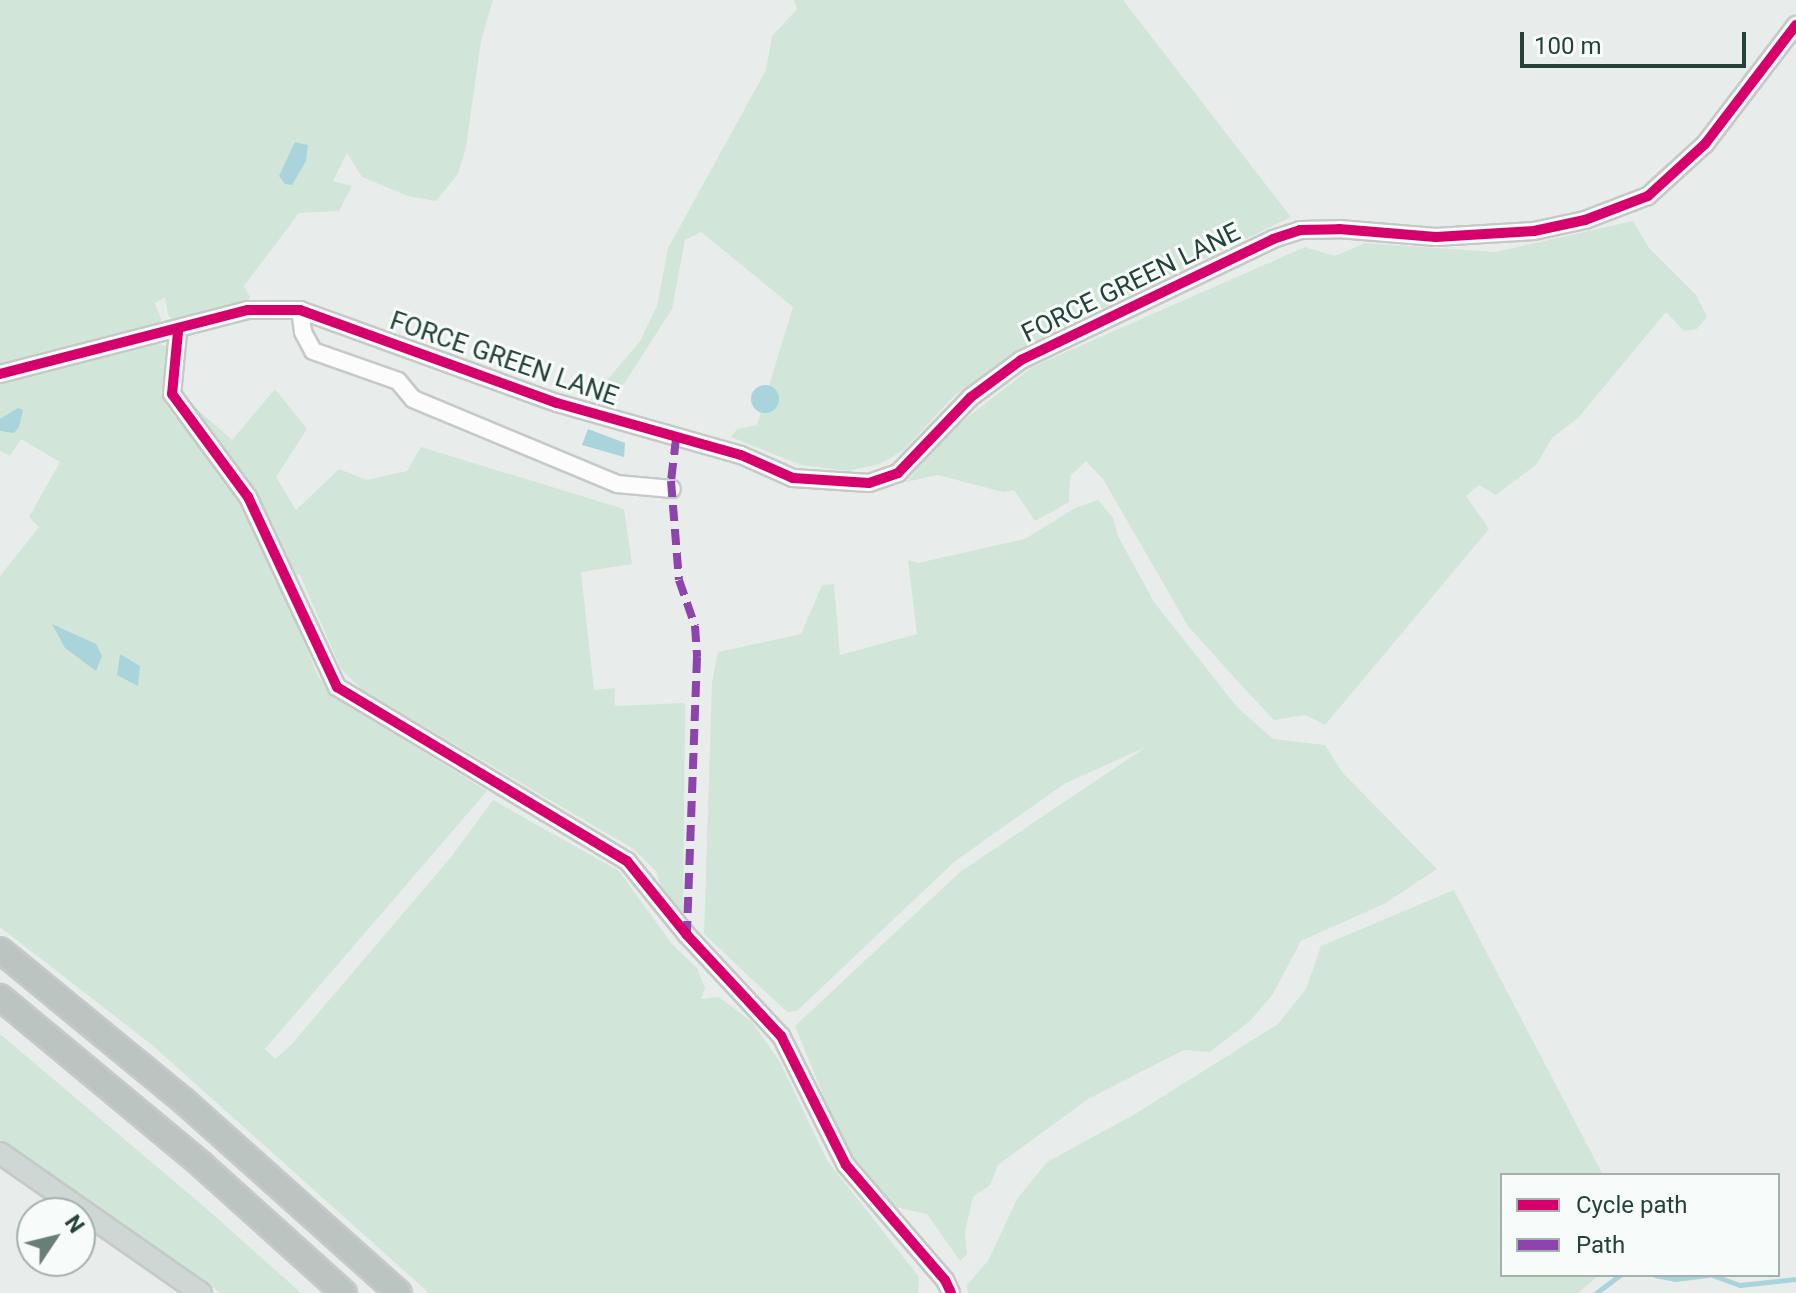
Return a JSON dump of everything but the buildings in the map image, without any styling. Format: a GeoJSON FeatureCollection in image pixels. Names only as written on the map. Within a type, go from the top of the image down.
{"type":"FeatureCollection","features":[{"type":"Feature","properties":{"kind":"highway"},"geometry":{"type":"LineString","coordinates":[[0,950],[172,1091],[399,1293]]}},
{"type":"Feature","properties":{"kind":"highway"},"geometry":{"type":"LineString","coordinates":[[0,997],[202,1165],[344,1293]]}},
{"type":"Feature","properties":{"kind":"main road"},"geometry":{"type":"LineString","coordinates":[[0,1153],[201,1293]]}},
{"type":"Feature","properties":{"kind":"street","name":"FORCE GREEN LANE"},"geometry":{"type":"LineString","coordinates":[[0,374],[178,332],[248,310],[300,310],[557,403],[741,455],[793,478],[869,483],[898,473],[971,397],[1021,360],[1273,239],[1300,230],[1436,237],[1534,231],[1585,220],[1648,196],[1705,144],[1796,25]]}},
{"type":"Feature","properties":{"kind":"street"},"geometry":{"type":"LineString","coordinates":[[300,310],[303,332],[313,351],[398,381],[413,399],[617,484],[672,489]]}},
{"type":"Feature","properties":{"kind":"street"},"geometry":{"type":"LineString","coordinates":[[178,332],[172,394],[248,497],[337,687],[627,861],[687,935],[781,1036],[846,1165],[945,1280],[951,1293]]}},
{"type":"Feature","properties":{"kind":"green space"},"geometry":{"type":"Polygon","coordinates":[[[0,0],[493,0],[481,41],[466,147],[458,174],[436,201],[408,196],[362,177],[347,153],[333,181],[352,186],[339,211],[299,213],[244,286],[250,297],[246,303],[176,323],[168,315],[165,297],[155,303],[164,327],[0,366],[0,0]]]}},
{"type":"Feature","properties":{"kind":"green space"},"geometry":{"type":"Polygon","coordinates":[[[794,0],[1123,0],[1291,217],[1027,345],[955,395],[904,450],[880,464],[848,471],[801,465],[731,437],[737,429],[757,425],[793,307],[701,232],[685,240],[672,309],[608,409],[593,397],[640,341],[657,306],[668,248],[766,70],[772,36],[797,9],[794,0]]]}},
{"type":"Feature","properties":{"kind":"green space"},"geometry":{"type":"Polygon","coordinates":[[[1633,221],[1649,248],[1696,295],[1707,317],[1697,329],[1684,331],[1666,312],[1578,418],[1552,438],[1537,464],[1496,495],[1479,485],[1466,496],[1489,529],[1325,725],[1305,715],[1274,720],[1242,686],[1188,626],[1103,479],[1086,461],[1070,476],[1069,502],[1035,521],[1014,490],[1003,492],[938,475],[906,482],[954,428],[1032,367],[1305,247],[1335,256],[1365,243],[1495,252],[1633,221]]]}},
{"type":"Feature","properties":{"kind":"green space"},"geometry":{"type":"Polygon","coordinates":[[[152,341],[169,347],[173,355],[161,391],[165,404],[228,485],[271,557],[317,674],[332,696],[487,791],[265,1049],[275,1059],[291,1045],[451,857],[493,800],[619,871],[672,944],[697,968],[705,988],[701,999],[719,997],[752,1022],[780,1062],[827,1160],[919,1277],[918,1293],[429,1293],[152,1045],[0,927],[0,576],[39,527],[29,517],[60,462],[21,439],[10,456],[0,451],[0,382],[152,341]]]}},
{"type":"Feature","properties":{"kind":"green space"},"geometry":{"type":"Polygon","coordinates":[[[275,389],[307,429],[276,477],[296,510],[339,469],[367,480],[407,471],[421,447],[624,509],[632,564],[581,572],[594,690],[615,688],[615,706],[685,703],[683,918],[662,890],[656,871],[632,848],[362,690],[341,669],[300,575],[294,574],[241,471],[179,393],[232,440],[275,389]]]}},
{"type":"Feature","properties":{"kind":"green space"},"geometry":{"type":"Polygon","coordinates":[[[1098,500],[1113,518],[1118,536],[1154,602],[1237,707],[1273,739],[1325,745],[1342,772],[1437,869],[1386,903],[1301,941],[1273,994],[1250,1021],[1210,1052],[1184,1050],[1088,1099],[998,1165],[990,1185],[973,1197],[965,1232],[967,1254],[960,1261],[927,1214],[895,1207],[862,1172],[841,1139],[795,1026],[960,872],[1146,747],[1064,784],[954,862],[797,1011],[787,1012],[704,934],[712,682],[718,652],[801,634],[822,585],[834,584],[840,655],[917,634],[908,560],[918,563],[1025,539],[1075,508],[1098,500]]]}},
{"type":"Feature","properties":{"kind":"green space"},"geometry":{"type":"Polygon","coordinates":[[[1454,890],[1602,1173],[1500,1173],[1500,1277],[1597,1277],[1578,1293],[968,1293],[967,1285],[988,1261],[1017,1199],[1047,1162],[1135,1114],[1278,1024],[1306,989],[1321,946],[1454,890]]]}},
{"type":"Feature","properties":{"kind":"green space"},"geometry":{"type":"Polygon","coordinates":[[[0,1034],[301,1293],[221,1293],[96,1206],[96,1197],[82,1197],[0,1140],[0,1034]]]}},
{"type":"Feature","properties":{"kind":"water"},"geometry":{"type":"Polygon","coordinates":[[[295,142],[308,145],[306,161],[292,185],[285,184],[279,176],[295,142]]]}},
{"type":"Feature","properties":{"kind":"water"},"geometry":{"type":"Polygon","coordinates":[[[765,385],[775,389],[779,399],[775,409],[765,413],[755,409],[751,399],[755,389],[765,385]]]}},
{"type":"Feature","properties":{"kind":"water"},"geometry":{"type":"Polygon","coordinates":[[[18,408],[23,410],[19,427],[14,433],[0,431],[0,419],[18,408]]]}},
{"type":"Feature","properties":{"kind":"water"},"geometry":{"type":"Polygon","coordinates":[[[588,429],[625,443],[624,457],[582,445],[588,429]]]}},
{"type":"Feature","properties":{"kind":"water"},"geometry":{"type":"Polygon","coordinates":[[[52,624],[96,644],[102,656],[96,671],[65,648],[52,624]]]}},
{"type":"Feature","properties":{"kind":"water"},"geometry":{"type":"Polygon","coordinates":[[[120,654],[140,666],[138,686],[117,675],[120,654]]]}},
{"type":"Feature","properties":{"kind":"waterway"},"geometry":{"type":"LineString","coordinates":[[1596,1293],[1617,1277]]}},
{"type":"Feature","properties":{"kind":"waterway"},"geometry":{"type":"LineString","coordinates":[[1665,1277],[1692,1277]]}},
{"type":"Feature","properties":{"kind":"waterway"},"geometry":{"type":"LineString","coordinates":[[1718,1277],[1740,1285],[1796,1279]]}},
{"type":"Feature","properties":{"kind":"marked path"},"geometry":{"type":"LineString","coordinates":[[676,439],[671,481],[679,580],[695,626],[697,657],[687,935]]}},
{"type":"Feature","properties":{"kind":"cycle path"},"geometry":{"type":"LineString","coordinates":[[0,374],[248,310],[300,310],[557,403],[741,455],[793,478],[869,483],[898,473],[971,397],[1021,360],[1273,239],[1300,230],[1339,229],[1436,237],[1534,231],[1585,220],[1648,196],[1705,144],[1796,25]]}},
{"type":"Feature","properties":{"kind":"cycle path"},"geometry":{"type":"LineString","coordinates":[[178,332],[172,394],[248,497],[337,687],[627,861],[687,935],[781,1036],[846,1165],[945,1280],[951,1293]]}}]}
